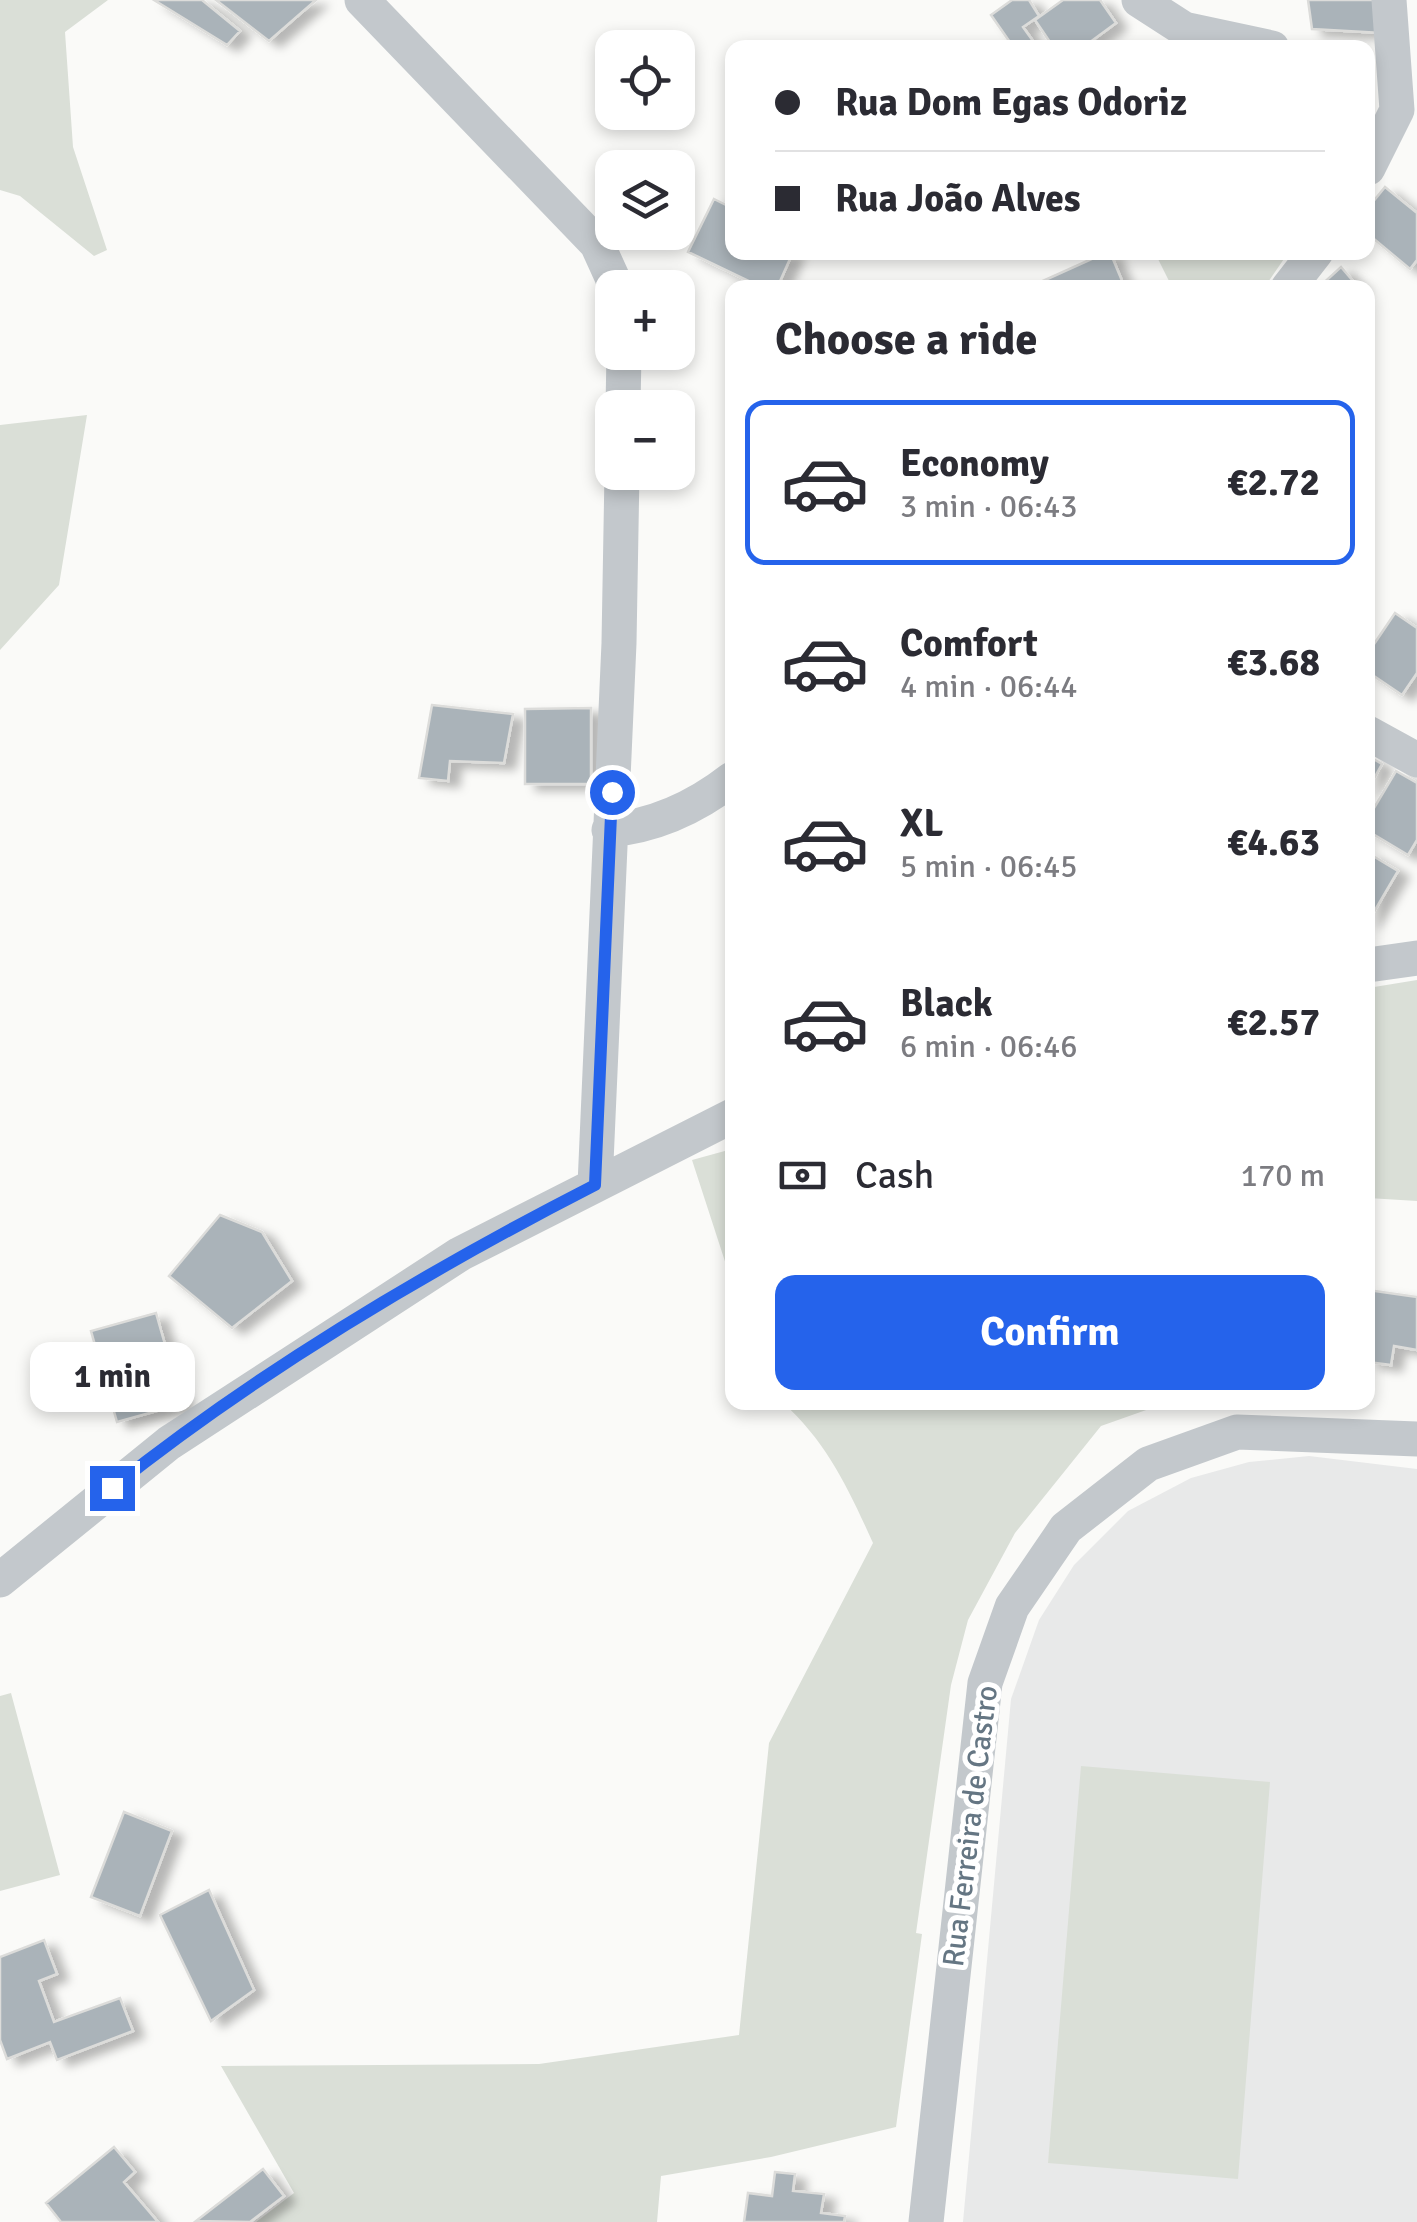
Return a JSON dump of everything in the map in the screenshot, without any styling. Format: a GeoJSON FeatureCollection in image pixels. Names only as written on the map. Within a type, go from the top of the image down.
{"type":"FeatureCollection","features":[{"type":"Feature","properties":{"kind":"street"},"geometry":{"type":"LineString","coordinates":[[362,0],[596,244],[608,270]]}},
{"type":"Feature","properties":{"kind":"street"},"geometry":{"type":"LineString","coordinates":[[1139,0],[1184,30],[1233,40]]}},
{"type":"Feature","properties":{"kind":"street"},"geometry":{"type":"LineString","coordinates":[[1375,154],[1397,110],[1381,62],[1389,0]]}},
{"type":"Feature","properties":{"kind":"street"},"geometry":{"type":"LineString","coordinates":[[1294,280],[1310,260]]}},
{"type":"Feature","properties":{"kind":"street"},"geometry":{"type":"LineString","coordinates":[[595,1185],[621,490]]}},
{"type":"Feature","properties":{"kind":"street"},"geometry":{"type":"LineString","coordinates":[[1375,736],[1417,760]]}},
{"type":"Feature","properties":{"kind":"street"},"geometry":{"type":"LineString","coordinates":[[610,830],[644,827],[725,784]]}},
{"type":"Feature","properties":{"kind":"street"},"geometry":{"type":"LineString","coordinates":[[1375,965],[1417,958]]}},
{"type":"Feature","properties":{"kind":"street"},"geometry":{"type":"LineString","coordinates":[[0,1580],[169,1443],[460,1254],[725,1120]]}},
{"type":"Feature","properties":{"kind":"street","name":"Rua Ferreira de Castro"},"geometry":{"type":"LineString","coordinates":[[926,2222],[985,1683],[1012,1607],[1066,1528],[1148,1464],[1238,1432],[1417,1439]]}},
{"type":"Feature","properties":{"kind":"shaded area"},"geometry":{"type":"Polygon","coordinates":[[[0,0],[108,0],[65,32],[73,147],[107,250],[94,256],[20,196],[0,190],[0,0]]]}},
{"type":"Feature","properties":{"kind":"shaded area"},"geometry":{"type":"Polygon","coordinates":[[[1158,260],[1283,260],[1269,280],[1168,280],[1158,260]]]}},
{"type":"Feature","properties":{"kind":"shaded area"},"geometry":{"type":"Polygon","coordinates":[[[87,415],[59,585],[0,650],[0,425],[87,415]]]}},
{"type":"Feature","properties":{"kind":"shaded area"},"geometry":{"type":"Polygon","coordinates":[[[1417,980],[1417,1201],[1375,1198],[1375,987],[1417,980]]]}},
{"type":"Feature","properties":{"kind":"shaded area"},"geometry":{"type":"Polygon","coordinates":[[[725,1151],[725,1261],[692,1160],[725,1151]]]}},
{"type":"Feature","properties":{"kind":"shaded area"},"geometry":{"type":"Polygon","coordinates":[[[790,1410],[1146,1410],[1101,1426],[1015,1533],[968,1620],[951,1685],[916,1933],[922,1934],[896,2127],[771,2157],[661,2176],[657,2222],[256,2222],[294,2193],[221,2066],[539,2064],[739,2035],[769,1743],[873,1543],[846,1486],[790,1410]]]}},
{"type":"Feature","properties":{"kind":"shaded area"},"geometry":{"type":"Polygon","coordinates":[[[1309,1456],[1417,1469],[1417,2222],[963,2222],[1011,1699],[1039,1620],[1074,1565],[1128,1511],[1191,1478],[1249,1462],[1309,1456]]]}},
{"type":"Feature","properties":{"kind":"shaded area"},"geometry":{"type":"Polygon","coordinates":[[[11,1693],[60,1875],[0,1891],[0,1696],[11,1693]]]}},
{"type":"Feature","properties":{"kind":"shaded area"},"geometry":{"type":"Polygon","coordinates":[[[1081,1766],[1270,1782],[1238,2179],[1048,2163],[1081,1766]]]}},
{"type":"Feature","properties":{"kind":"building"},"geometry":{"type":"Polygon","coordinates":[[[154,0],[202,0],[240,31],[227,45],[154,0]]]}},
{"type":"Feature","properties":{"kind":"building"},"geometry":{"type":"Polygon","coordinates":[[[216,0],[316,0],[269,41],[216,0]]]}},
{"type":"Feature","properties":{"kind":"building"},"geometry":{"type":"Polygon","coordinates":[[[1012,0],[1029,0],[1039,16],[1023,27],[1032,40],[1008,40],[991,15],[1012,0]]]}},
{"type":"Feature","properties":{"kind":"building"},"geometry":{"type":"Polygon","coordinates":[[[1063,0],[1100,0],[1116,23],[1093,40],[1049,40],[1035,20],[1063,0]]]}},
{"type":"Feature","properties":{"kind":"building"},"geometry":{"type":"Polygon","coordinates":[[[1308,0],[1377,0],[1382,33],[1312,29],[1308,0]]]}},
{"type":"Feature","properties":{"kind":"building"},"geometry":{"type":"Polygon","coordinates":[[[1385,187],[1417,213],[1417,260],[1410,269],[1375,240],[1375,199],[1385,187]]]}},
{"type":"Feature","properties":{"kind":"building"},"geometry":{"type":"Polygon","coordinates":[[[714,199],[725,204],[725,260],[789,260],[781,280],[746,280],[688,252],[695,250],[695,238],[714,199]]]}},
{"type":"Feature","properties":{"kind":"building"},"geometry":{"type":"Polygon","coordinates":[[[1089,260],[1113,260],[1122,280],[1045,280],[1089,260]]]}},
{"type":"Feature","properties":{"kind":"building"},"geometry":{"type":"Polygon","coordinates":[[[1341,267],[1352,280],[1327,280],[1341,267]]]}},
{"type":"Feature","properties":{"kind":"building"},"geometry":{"type":"Polygon","coordinates":[[[1395,613],[1417,628],[1417,673],[1402,695],[1375,677],[1375,643],[1395,613]]]}},
{"type":"Feature","properties":{"kind":"building"},"geometry":{"type":"Polygon","coordinates":[[[432,705],[513,714],[504,763],[450,761],[448,781],[419,778],[432,705]]]}},
{"type":"Feature","properties":{"kind":"building"},"geometry":{"type":"Polygon","coordinates":[[[591,708],[591,784],[525,784],[525,709],[591,708]]]}},
{"type":"Feature","properties":{"kind":"building"},"geometry":{"type":"Polygon","coordinates":[[[1396,771],[1417,783],[1417,840],[1408,855],[1375,835],[1375,806],[1396,771]]]}},
{"type":"Feature","properties":{"kind":"building"},"geometry":{"type":"Polygon","coordinates":[[[1375,857],[1398,871],[1375,910],[1375,857]]]}},
{"type":"Feature","properties":{"kind":"building"},"geometry":{"type":"Polygon","coordinates":[[[220,1215],[262,1232],[292,1281],[232,1328],[169,1276],[220,1215]]]}},
{"type":"Feature","properties":{"kind":"building"},"geometry":{"type":"Polygon","coordinates":[[[1375,1291],[1417,1297],[1417,1350],[1394,1346],[1391,1365],[1375,1363],[1375,1291]]]}},
{"type":"Feature","properties":{"kind":"building"},"geometry":{"type":"Polygon","coordinates":[[[156,1313],[182,1404],[117,1422],[91,1331],[156,1313]]]}},
{"type":"Feature","properties":{"kind":"building"},"geometry":{"type":"Polygon","coordinates":[[[124,1812],[172,1831],[140,1916],[91,1897],[124,1812]]]}},
{"type":"Feature","properties":{"kind":"building"},"geometry":{"type":"Polygon","coordinates":[[[209,1890],[254,1990],[211,2021],[160,1915],[209,1890]]]}},
{"type":"Feature","properties":{"kind":"building"},"geometry":{"type":"Polygon","coordinates":[[[44,1940],[57,1974],[39,1981],[54,2022],[120,1998],[133,2031],[57,2060],[50,2042],[7,2059],[0,2040],[0,1957],[44,1940]]]}},
{"type":"Feature","properties":{"kind":"building"},"geometry":{"type":"Polygon","coordinates":[[[114,2147],[135,2172],[124,2182],[158,2222],[61,2222],[46,2203],[114,2147]]]}},
{"type":"Feature","properties":{"kind":"building"},"geometry":{"type":"Polygon","coordinates":[[[263,2169],[284,2196],[250,2222],[196,2221],[263,2169]]]}},
{"type":"Feature","properties":{"kind":"building"},"geometry":{"type":"Polygon","coordinates":[[[775,2172],[795,2174],[793,2191],[824,2194],[821,2213],[845,2216],[844,2222],[744,2222],[748,2193],[772,2196],[775,2172]]]}},
{"type":"Feature","properties":{"kind":"route"},"geometry":{"type":"LineString","coordinates":[[112,1488],[169,1443],[460,1254],[595,1185],[612,792]]}}]}
